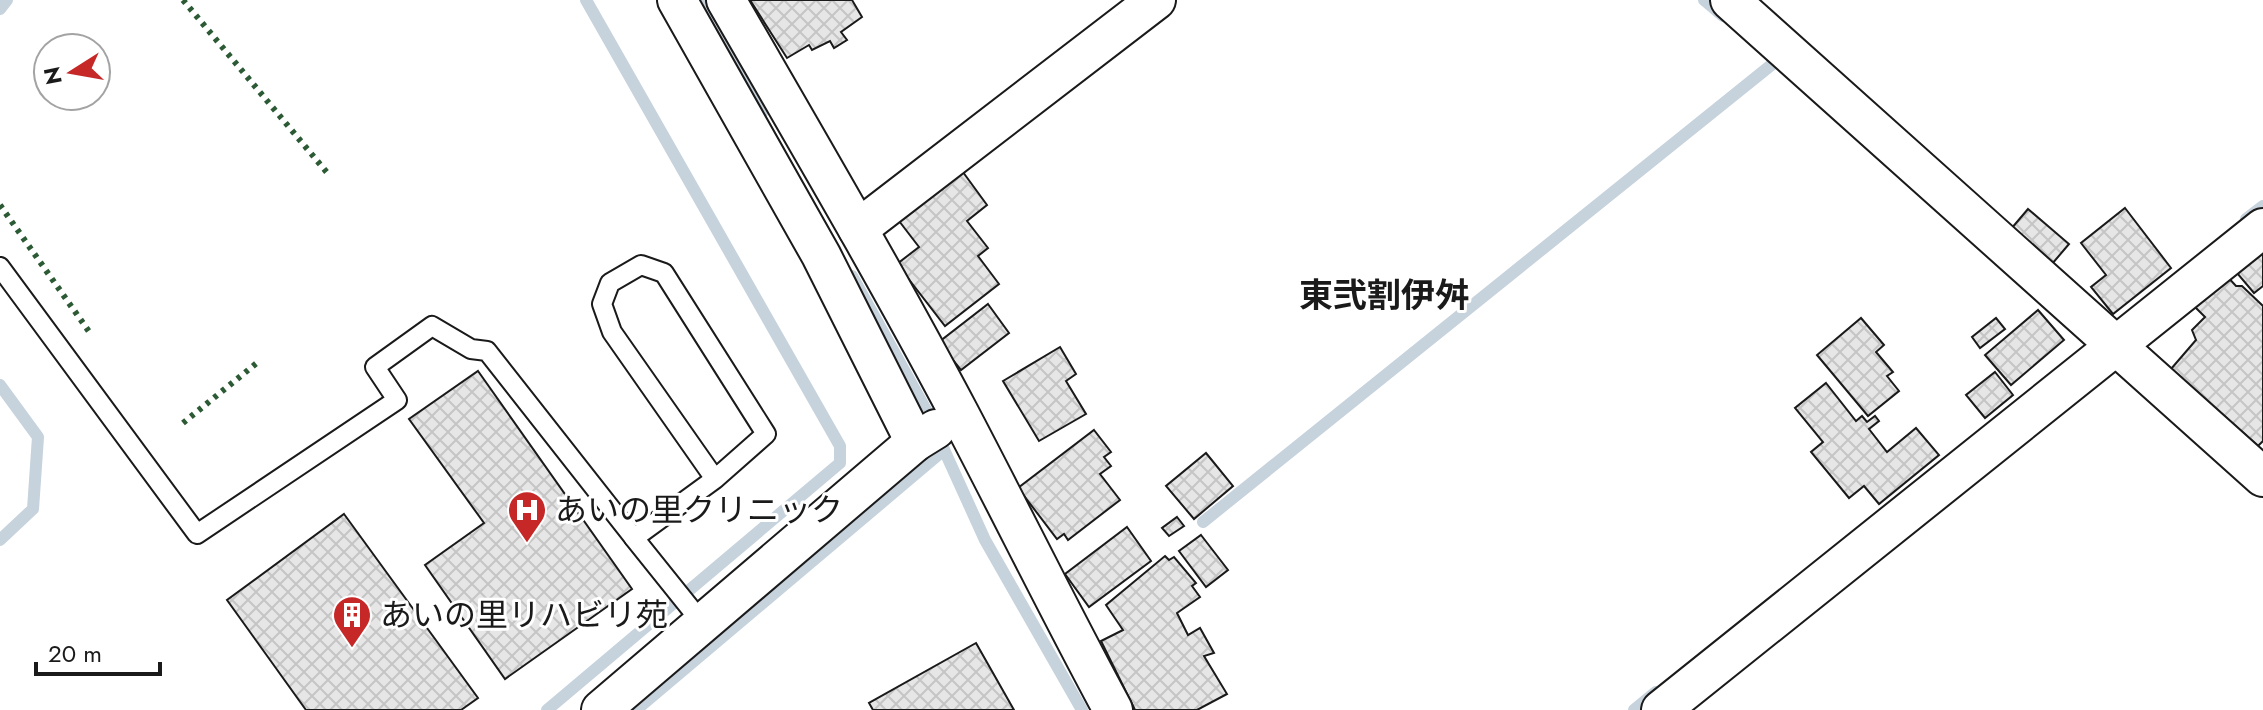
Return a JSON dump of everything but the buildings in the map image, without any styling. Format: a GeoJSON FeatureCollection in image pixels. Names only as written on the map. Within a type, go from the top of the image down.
{"type":"FeatureCollection","features":[{"type":"Feature","properties":{"kind":"street"},"geometry":{"type":"LineString","coordinates":[[677,0],[821,255],[1066,623],[1113,710]]}},
{"type":"Feature","properties":{"kind":"street"},"geometry":{"type":"LineString","coordinates":[[726,0],[858,229],[936,428]]}},
{"type":"Feature","properties":{"kind":"street"},"geometry":{"type":"LineString","coordinates":[[858,229],[1156,0]]}},
{"type":"Feature","properties":{"kind":"street"},"geometry":{"type":"LineString","coordinates":[[1730,0],[2107,354],[2263,477]]}},
{"type":"Feature","properties":{"kind":"street"},"geometry":{"type":"LineString","coordinates":[[1661,710],[2263,228]]}},
{"type":"Feature","properties":{"kind":"street"},"geometry":{"type":"LineString","coordinates":[[601,710],[697,617],[936,428]]}},
{"type":"Feature","properties":{"kind":"lane"},"geometry":{"type":"LineString","coordinates":[[634,538],[715,479],[766,434],[664,273],[641,265],[610,283],[602,304],[612,332],[715,479]]}},
{"type":"Feature","properties":{"kind":"lane"},"geometry":{"type":"LineString","coordinates":[[0,267],[197,534],[397,400],[375,367],[432,326],[471,349],[487,351],[697,617]]}},
{"type":"Feature","properties":{"kind":"waterway"},"geometry":{"type":"LineString","coordinates":[[0,9],[7,0]]}},
{"type":"Feature","properties":{"kind":"waterway"},"geometry":{"type":"LineString","coordinates":[[547,710],[840,463],[840,446],[586,0]]}},
{"type":"Feature","properties":{"kind":"waterway"},"geometry":{"type":"LineString","coordinates":[[700,0],[762,113]]}},
{"type":"Feature","properties":{"kind":"waterway"},"geometry":{"type":"LineString","coordinates":[[1704,0],[1723,16]]}},
{"type":"Feature","properties":{"kind":"waterway"},"geometry":{"type":"LineString","coordinates":[[1203,522],[1775,62]]}},
{"type":"Feature","properties":{"kind":"waterway"},"geometry":{"type":"LineString","coordinates":[[2246,219],[2263,206]]}},
{"type":"Feature","properties":{"kind":"waterway"},"geometry":{"type":"LineString","coordinates":[[852,276],[926,410],[985,540],[1082,710]]}},
{"type":"Feature","properties":{"kind":"waterway"},"geometry":{"type":"LineString","coordinates":[[0,385],[38,437],[33,509],[0,540]]}},
{"type":"Feature","properties":{"kind":"waterway"},"geometry":{"type":"LineString","coordinates":[[636,710],[944,450]]}},
{"type":"Feature","properties":{"kind":"waterway"},"geometry":{"type":"LineString","coordinates":[[1634,710],[1656,692]]}},
{"type":"Feature","properties":{"kind":"hedge"},"geometry":{"type":"LineString","coordinates":[[183,0],[329,175]]}},
{"type":"Feature","properties":{"kind":"hedge"},"geometry":{"type":"LineString","coordinates":[[0,205],[90,333]]}},
{"type":"Feature","properties":{"kind":"hedge"},"geometry":{"type":"LineString","coordinates":[[183,423],[258,362]]}},
{"type":"Feature","properties":{"kind":"place","name":"あいの里クリニック"},"geometry":{"type":"Point","coordinates":[527,544]}},
{"type":"Feature","properties":{"kind":"place","name":"あいの里リハビリ苑"},"geometry":{"type":"Point","coordinates":[352,649]}},
{"type":"Feature","properties":{"kind":"district","name":"東弐割伊舛"},"geometry":{"type":"Point","coordinates":[1384,295]}}]}
